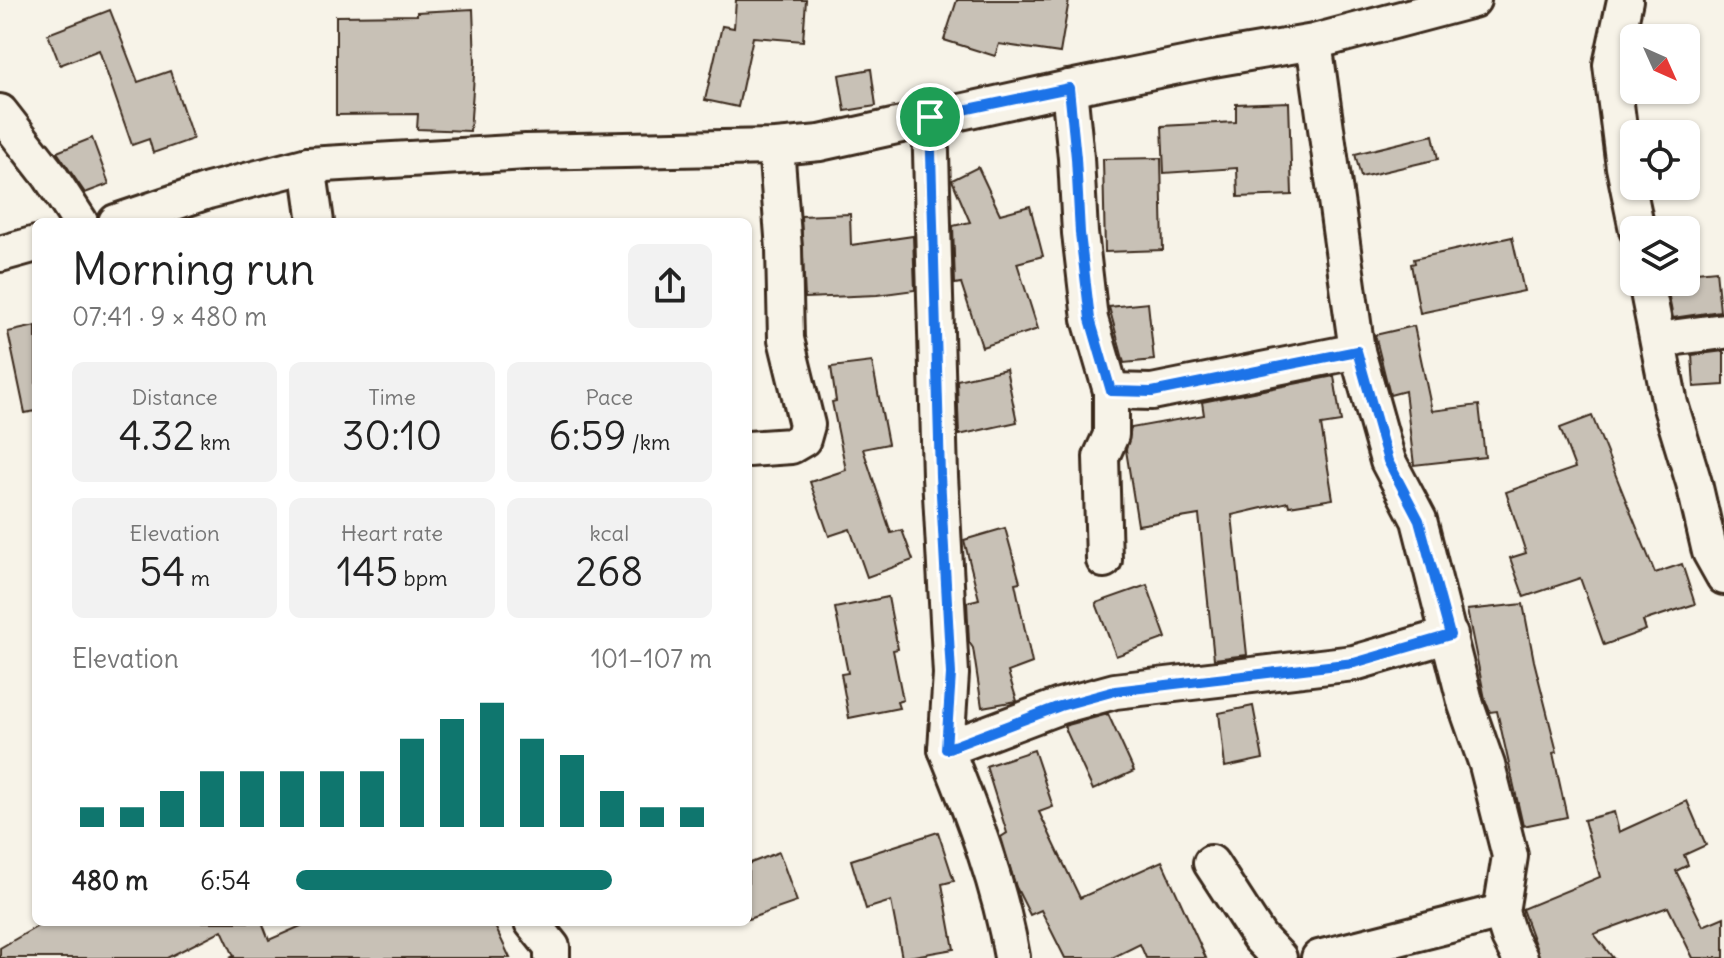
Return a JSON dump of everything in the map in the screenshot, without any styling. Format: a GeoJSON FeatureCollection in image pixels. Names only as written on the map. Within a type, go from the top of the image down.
{"type":"FeatureCollection","features":[{"type":"Feature","properties":{"kind":"street"},"geometry":{"type":"LineString","coordinates":[[128,218],[208,191],[308,165],[526,152],[776,147],[820,143],[1069,88],[1314,42],[1473,0]]}},
{"type":"Feature","properties":{"kind":"street"},"geometry":{"type":"LineString","coordinates":[[1625,0],[1611,65],[1624,167],[1634,216]]}},
{"type":"Feature","properties":{"kind":"street"},"geometry":{"type":"LineString","coordinates":[[1314,42],[1357,351],[1388,461],[1419,520],[1466,705],[1487,765],[1510,856],[1501,912],[1520,958]]}},
{"type":"Feature","properties":{"kind":"street"},"geometry":{"type":"LineString","coordinates":[[1069,88],[1090,319],[1111,391],[1111,435],[1101,457],[1104,560]]}},
{"type":"Feature","properties":{"kind":"street"},"geometry":{"type":"LineString","coordinates":[[0,112],[50,176],[77,218]]}},
{"type":"Feature","properties":{"kind":"street"},"geometry":{"type":"LineString","coordinates":[[930,117],[939,460],[951,674],[946,749],[972,813],[1006,916],[1012,958]]}},
{"type":"Feature","properties":{"kind":"street"},"geometry":{"type":"LineString","coordinates":[[752,449],[791,446],[803,439],[807,425],[786,339],[784,249],[776,147]]}},
{"type":"Feature","properties":{"kind":"street"},"geometry":{"type":"LineString","coordinates":[[308,165],[315,218]]}},
{"type":"Feature","properties":{"kind":"street"},"geometry":{"type":"LineString","coordinates":[[0,254],[32,245]]}},
{"type":"Feature","properties":{"kind":"street"},"geometry":{"type":"LineString","coordinates":[[1649,296],[1670,404],[1694,483],[1710,552],[1724,577]]}},
{"type":"Feature","properties":{"kind":"street"},"geometry":{"type":"LineString","coordinates":[[1659,343],[1678,337],[1724,331]]}},
{"type":"Feature","properties":{"kind":"street"},"geometry":{"type":"LineString","coordinates":[[1111,391],[1152,392],[1357,351]]}},
{"type":"Feature","properties":{"kind":"street"},"geometry":{"type":"LineString","coordinates":[[946,749],[1060,706],[1115,691],[1354,663],[1450,635]]}},
{"type":"Feature","properties":{"kind":"street"},"geometry":{"type":"LineString","coordinates":[[1211,863],[1259,937],[1279,958]]}},
{"type":"Feature","properties":{"kind":"street"},"geometry":{"type":"LineString","coordinates":[[1319,958],[1501,912]]}},
{"type":"Feature","properties":{"kind":"street"},"geometry":{"type":"LineString","coordinates":[[535,926],[552,947],[552,958]]}},
{"type":"Feature","properties":{"kind":"building"},"geometry":{"type":"Polygon","coordinates":[[[736,0],[806,0],[803,41],[753,37],[738,107],[705,100],[722,26],[734,28],[736,0]]]}},
{"type":"Feature","properties":{"kind":"building"},"geometry":{"type":"Polygon","coordinates":[[[957,0],[1069,0],[1060,53],[999,44],[995,56],[944,40],[957,0]]]}},
{"type":"Feature","properties":{"kind":"building"},"geometry":{"type":"Polygon","coordinates":[[[473,9],[475,62],[470,131],[417,129],[418,114],[336,115],[336,16],[417,15],[417,12],[473,9]]]}},
{"type":"Feature","properties":{"kind":"building"},"geometry":{"type":"Polygon","coordinates":[[[110,10],[138,82],[170,71],[193,139],[153,153],[149,139],[132,145],[99,50],[60,65],[48,34],[110,10]]]}},
{"type":"Feature","properties":{"kind":"building"},"geometry":{"type":"Polygon","coordinates":[[[871,69],[876,106],[845,111],[839,75],[871,69]]]}},
{"type":"Feature","properties":{"kind":"building"},"geometry":{"type":"Polygon","coordinates":[[[1289,102],[1292,195],[1238,197],[1237,168],[1164,173],[1162,126],[1236,122],[1236,104],[1289,102]]]}},
{"type":"Feature","properties":{"kind":"building"},"geometry":{"type":"Polygon","coordinates":[[[1433,135],[1438,159],[1361,177],[1355,154],[1433,135]]]}},
{"type":"Feature","properties":{"kind":"building"},"geometry":{"type":"Polygon","coordinates":[[[92,138],[109,184],[85,193],[57,152],[92,138]]]}},
{"type":"Feature","properties":{"kind":"building"},"geometry":{"type":"Polygon","coordinates":[[[1161,158],[1163,250],[1105,252],[1103,159],[1161,158]]]}},
{"type":"Feature","properties":{"kind":"building"},"geometry":{"type":"Polygon","coordinates":[[[978,167],[1000,214],[1030,206],[1043,256],[1017,263],[1038,329],[982,347],[961,283],[955,284],[953,226],[970,222],[952,180],[978,167]]]}},
{"type":"Feature","properties":{"kind":"building"},"geometry":{"type":"Polygon","coordinates":[[[850,214],[851,245],[913,236],[915,290],[805,298],[801,216],[850,214]]]}},
{"type":"Feature","properties":{"kind":"building"},"geometry":{"type":"Polygon","coordinates":[[[1512,237],[1524,291],[1420,313],[1411,264],[1415,263],[1414,259],[1512,237]]]}},
{"type":"Feature","properties":{"kind":"building"},"geometry":{"type":"Polygon","coordinates":[[[1716,270],[1720,311],[1673,318],[1669,296],[1700,296],[1700,272],[1716,270]]]}},
{"type":"Feature","properties":{"kind":"building"},"geometry":{"type":"Polygon","coordinates":[[[1148,303],[1154,360],[1124,363],[1109,307],[1148,303]]]}},
{"type":"Feature","properties":{"kind":"building"},"geometry":{"type":"Polygon","coordinates":[[[1414,326],[1432,411],[1479,405],[1485,457],[1414,465],[1405,391],[1390,395],[1375,335],[1414,326]]]}},
{"type":"Feature","properties":{"kind":"building"},"geometry":{"type":"Polygon","coordinates":[[[32,327],[32,412],[25,413],[8,332],[32,327]]]}},
{"type":"Feature","properties":{"kind":"building"},"geometry":{"type":"Polygon","coordinates":[[[1724,351],[1724,385],[1694,387],[1692,355],[1724,351]]]}},
{"type":"Feature","properties":{"kind":"building"},"geometry":{"type":"Polygon","coordinates":[[[872,362],[888,444],[863,449],[891,533],[902,530],[913,560],[867,577],[850,529],[829,536],[810,482],[846,470],[832,402],[836,401],[831,367],[872,362]]]}},
{"type":"Feature","properties":{"kind":"building"},"geometry":{"type":"Polygon","coordinates":[[[1006,369],[1017,422],[959,435],[957,380],[1006,369]]]}},
{"type":"Feature","properties":{"kind":"building"},"geometry":{"type":"Polygon","coordinates":[[[1334,376],[1341,422],[1321,425],[1333,499],[1289,506],[1288,502],[1232,515],[1247,655],[1214,659],[1199,515],[1138,525],[1126,450],[1131,428],[1204,415],[1202,402],[1334,376]]]}},
{"type":"Feature","properties":{"kind":"building"},"geometry":{"type":"Polygon","coordinates":[[[1592,416],[1655,573],[1682,564],[1695,604],[1643,621],[1646,630],[1604,645],[1580,578],[1524,597],[1510,558],[1526,553],[1506,492],[1575,468],[1560,428],[1592,416]]]}},
{"type":"Feature","properties":{"kind":"building"},"geometry":{"type":"Polygon","coordinates":[[[1005,528],[1020,582],[1015,583],[1032,663],[1008,672],[1017,701],[982,707],[973,648],[969,642],[967,602],[979,599],[964,540],[1005,528]]]}},
{"type":"Feature","properties":{"kind":"building"},"geometry":{"type":"Polygon","coordinates":[[[1147,585],[1166,638],[1116,656],[1096,603],[1147,585]]]}},
{"type":"Feature","properties":{"kind":"building"},"geometry":{"type":"Polygon","coordinates":[[[888,597],[898,649],[893,650],[903,700],[897,702],[899,708],[849,718],[841,674],[848,673],[835,608],[888,597]]]}},
{"type":"Feature","properties":{"kind":"building"},"geometry":{"type":"Polygon","coordinates":[[[1523,604],[1557,752],[1553,753],[1567,817],[1523,826],[1497,711],[1490,712],[1485,699],[1467,610],[1523,604]]]}},
{"type":"Feature","properties":{"kind":"building"},"geometry":{"type":"Polygon","coordinates":[[[1253,706],[1263,759],[1225,767],[1219,713],[1253,706]]]}},
{"type":"Feature","properties":{"kind":"building"},"geometry":{"type":"Polygon","coordinates":[[[1108,714],[1134,771],[1093,790],[1064,726],[1108,714]]]}},
{"type":"Feature","properties":{"kind":"building"},"geometry":{"type":"Polygon","coordinates":[[[1034,750],[1053,807],[1039,812],[1080,898],[1162,861],[1206,958],[1146,958],[1140,944],[1112,958],[1065,958],[1041,910],[1030,915],[1016,887],[1001,837],[1007,833],[986,766],[1034,750]]]}},
{"type":"Feature","properties":{"kind":"building"},"geometry":{"type":"Polygon","coordinates":[[[1687,801],[1706,845],[1684,855],[1688,865],[1676,871],[1703,926],[1724,917],[1724,958],[1693,958],[1668,907],[1594,934],[1613,958],[1540,958],[1522,909],[1600,877],[1584,820],[1614,812],[1619,832],[1687,801]]]}},
{"type":"Feature","properties":{"kind":"building"},"geometry":{"type":"Polygon","coordinates":[[[938,832],[954,881],[942,884],[954,949],[902,958],[891,901],[866,909],[851,860],[938,832]]]}},
{"type":"Feature","properties":{"kind":"building"},"geometry":{"type":"Polygon","coordinates":[[[779,852],[797,902],[752,918],[752,862],[779,852]]]}},
{"type":"Feature","properties":{"kind":"building"},"geometry":{"type":"Polygon","coordinates":[[[38,926],[264,926],[269,940],[301,926],[495,926],[510,958],[230,958],[234,956],[222,930],[167,958],[0,958],[0,948],[38,926]]]}},
{"type":"Feature","properties":{"kind":"route"},"geometry":{"type":"LineString","coordinates":[[1069,88],[1090,319],[1111,391],[1152,392],[1357,351],[1388,461],[1419,520],[1450,635],[1354,663],[1115,691],[1060,706],[946,749],[951,674],[940,476],[930,117],[1069,88]]}}]}
